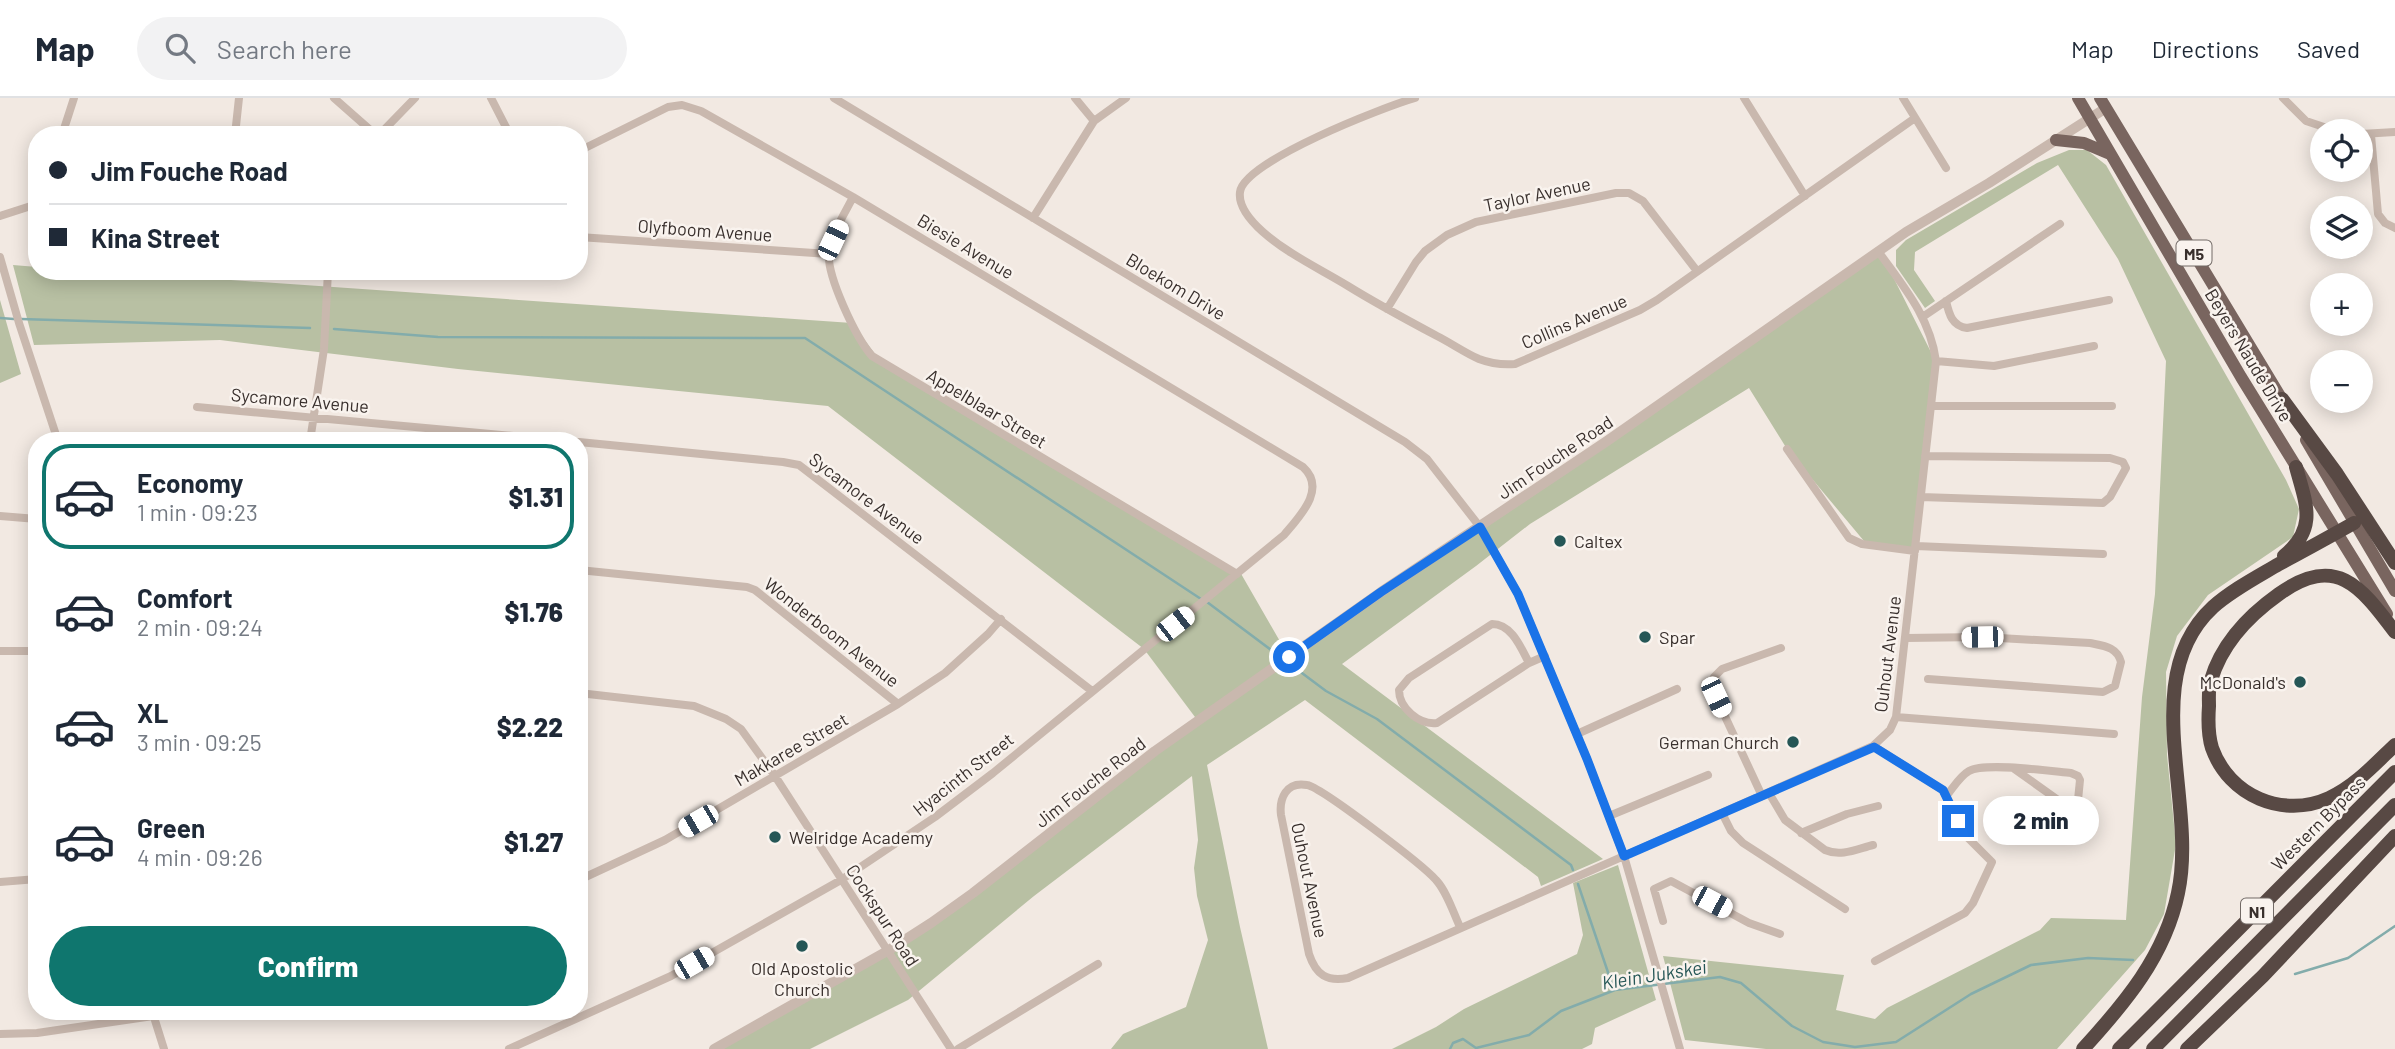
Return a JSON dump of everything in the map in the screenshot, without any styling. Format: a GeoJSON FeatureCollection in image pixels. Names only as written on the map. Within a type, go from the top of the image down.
{"type":"FeatureCollection","features":[{"type":"Feature","properties":{"kind":"highway"},"geometry":{"type":"LineString","coordinates":[[2282,399],[2337,474],[2395,563]]}},
{"type":"Feature","properties":{"kind":"highway"},"geometry":{"type":"LineString","coordinates":[[2261,575],[2288,553],[2305,530],[2306,504],[2296,467]]}},
{"type":"Feature","properties":{"kind":"highway"},"geometry":{"type":"LineString","coordinates":[[2083,1049],[2126,1000],[2150,964],[2167,933],[2179,892],[2183,839],[2172,719],[2176,675],[2187,642],[2212,608],[2261,575],[2354,523]]}},
{"type":"Feature","properties":{"kind":"highway"},"geometry":{"type":"LineString","coordinates":[[2395,632],[2367,595],[2348,581],[2328,577],[2309,579],[2290,587],[2263,606],[2244,623],[2226,646],[2210,683],[2209,710],[2210,738],[2217,760],[2243,790],[2271,804],[2301,806],[2330,798],[2348,787],[2395,745]]}},
{"type":"Feature","properties":{"kind":"highway","name":"Western Bypass"},"geometry":{"type":"LineString","coordinates":[[2119,1049],[2395,772]]}},
{"type":"Feature","properties":{"kind":"highway","name":"N1"},"geometry":{"type":"LineString","coordinates":[[2153,1049],[2395,806]]}},
{"type":"Feature","properties":{"kind":"highway"},"geometry":{"type":"LineString","coordinates":[[2187,1049],[2263,976],[2395,836]]}},
{"type":"Feature","properties":{"kind":"highway"},"geometry":{"type":"LineString","coordinates":[[2364,867],[2395,844]]}},
{"type":"Feature","properties":{"kind":"main road","name":"Beyers Naudé Drive"},"geometry":{"type":"LineString","coordinates":[[2078,98],[2296,467],[2395,626]]}},
{"type":"Feature","properties":{"kind":"main road","name":"Beyers Naudé Drive"},"geometry":{"type":"LineString","coordinates":[[2103,103],[2395,591]]}},
{"type":"Feature","properties":{"kind":"main road"},"geometry":{"type":"LineString","coordinates":[[2056,139],[2084,143],[2110,154]]}},
{"type":"Feature","properties":{"kind":"street"},"geometry":{"type":"LineString","coordinates":[[65,126],[74,98]]}},
{"type":"Feature","properties":{"kind":"street"},"geometry":{"type":"LineString","coordinates":[[236,126],[239,98]]}},
{"type":"Feature","properties":{"kind":"street"},"geometry":{"type":"LineString","coordinates":[[335,98],[367,126]]}},
{"type":"Feature","properties":{"kind":"street"},"geometry":{"type":"LineString","coordinates":[[386,126],[415,98]]}},
{"type":"Feature","properties":{"kind":"street"},"geometry":{"type":"LineString","coordinates":[[491,98],[505,126]]}},
{"type":"Feature","properties":{"kind":"street","name":"Bloekom Drive"},"geometry":{"type":"LineString","coordinates":[[834,98],[1412,446],[1427,459],[1480,527],[1518,594],[1545,656],[1624,856],[1680,1049]]}},
{"type":"Feature","properties":{"kind":"street"},"geometry":{"type":"LineString","coordinates":[[1075,98],[1094,121]]}},
{"type":"Feature","properties":{"kind":"street"},"geometry":{"type":"LineString","coordinates":[[1033,218],[1094,121],[1126,98]]}},
{"type":"Feature","properties":{"kind":"street"},"geometry":{"type":"LineString","coordinates":[[1380,98],[1384,107],[1415,98]]}},
{"type":"Feature","properties":{"kind":"street"},"geometry":{"type":"LineString","coordinates":[[1744,98],[1805,196]]}},
{"type":"Feature","properties":{"kind":"street"},"geometry":{"type":"LineString","coordinates":[[1903,98],[1946,168]]}},
{"type":"Feature","properties":{"kind":"street"},"geometry":{"type":"LineString","coordinates":[[2283,98],[2310,122]]}},
{"type":"Feature","properties":{"kind":"street","name":"Jim Fouche Road"},"geometry":{"type":"LineString","coordinates":[[714,1049],[889,950],[973,894],[1155,751],[1278,664],[1878,251],[2091,118],[2103,103]]}},
{"type":"Feature","properties":{"kind":"street","name":"Biesie Avenue"},"geometry":{"type":"LineString","coordinates":[[588,147],[668,107],[690,106],[853,197],[1303,467],[1311,478],[1312,493]]}},
{"type":"Feature","properties":{"kind":"street","name":"Collins Avenue"},"geometry":{"type":"LineString","coordinates":[[1384,107],[1269,162],[1242,183],[1240,199],[1248,215],[1275,241],[1387,309],[1479,359],[1500,365],[1516,363],[1640,310],[1915,118]]}},
{"type":"Feature","properties":{"kind":"street"},"geometry":{"type":"LineString","coordinates":[[2373,135],[2395,132]]}},
{"type":"Feature","properties":{"kind":"street"},"geometry":{"type":"LineString","coordinates":[[2373,158],[2378,214],[2385,223],[2395,228]]}},
{"type":"Feature","properties":{"kind":"street","name":"Taylor Avenue"},"geometry":{"type":"LineString","coordinates":[[1387,309],[1416,262],[1425,251],[1447,234],[1476,222],[1616,193],[1629,193],[1643,201],[1697,271]]}},
{"type":"Feature","properties":{"kind":"street"},"geometry":{"type":"LineString","coordinates":[[829,254],[853,197]]}},
{"type":"Feature","properties":{"kind":"street"},"geometry":{"type":"LineString","coordinates":[[0,216],[28,207]]}},
{"type":"Feature","properties":{"kind":"street"},"geometry":{"type":"LineString","coordinates":[[1924,316],[2060,224]]}},
{"type":"Feature","properties":{"kind":"street","name":"Olyfboom Avenue"},"geometry":{"type":"LineString","coordinates":[[588,238],[829,254]]}},
{"type":"Feature","properties":{"kind":"street","name":"Ouhout Avenue"},"geometry":{"type":"LineString","coordinates":[[1460,927],[1435,878],[1378,834],[1313,787],[1292,787],[1283,795],[1281,815],[1309,954],[1316,971],[1322,976],[1330,979],[1348,978],[1874,747],[1890,730],[1896,717],[1906,638],[1936,360],[1924,316],[1878,251]]}},
{"type":"Feature","properties":{"kind":"street","name":"Appelblaar Street"},"geometry":{"type":"LineString","coordinates":[[829,254],[832,274],[851,324],[864,346],[877,360],[1237,574]]}},
{"type":"Feature","properties":{"kind":"street"},"geometry":{"type":"LineString","coordinates":[[0,257],[55,432]]}},
{"type":"Feature","properties":{"kind":"street"},"geometry":{"type":"LineString","coordinates":[[311,432],[324,349],[328,280]]}},
{"type":"Feature","properties":{"kind":"street"},"geometry":{"type":"LineString","coordinates":[[1946,301],[1956,324],[1967,328],[2109,300]]}},
{"type":"Feature","properties":{"kind":"street"},"geometry":{"type":"LineString","coordinates":[[1936,360],[1994,366],[2094,346]]}},
{"type":"Feature","properties":{"kind":"street"},"geometry":{"type":"LineString","coordinates":[[1931,406],[2112,406]]}},
{"type":"Feature","properties":{"kind":"street","name":"Sycamore Avenue"},"geometry":{"type":"LineString","coordinates":[[197,407],[472,432]]}},
{"type":"Feature","properties":{"kind":"street","name":"Sycamore Avenue"},"geometry":{"type":"LineString","coordinates":[[588,443],[783,461],[799,465],[1092,691]]}},
{"type":"Feature","properties":{"kind":"street"},"geometry":{"type":"LineString","coordinates":[[1787,449],[1849,538],[1862,544],[2103,554]]}},
{"type":"Feature","properties":{"kind":"street"},"geometry":{"type":"LineString","coordinates":[[1921,498],[2103,503],[2110,497],[2126,468],[2123,461],[2110,458],[1925,456]]}},
{"type":"Feature","properties":{"kind":"street","name":"Hyacinth Street"},"geometry":{"type":"LineString","coordinates":[[588,1011],[671,976],[841,880],[962,797],[1284,535],[1304,511],[1312,493]]}},
{"type":"Feature","properties":{"kind":"street"},"geometry":{"type":"LineString","coordinates":[[0,516],[28,518]]}},
{"type":"Feature","properties":{"kind":"street","name":"Wonderboom Avenue"},"geometry":{"type":"LineString","coordinates":[[588,571],[755,590],[898,704]]}},
{"type":"Feature","properties":{"kind":"street","name":"Makkaree Street"},"geometry":{"type":"LineString","coordinates":[[588,876],[665,840],[898,704],[951,668],[1001,619]]}},
{"type":"Feature","properties":{"kind":"street"},"geometry":{"type":"LineString","coordinates":[[1529,663],[1509,631],[1504,626],[1492,624],[1409,678],[1399,690],[1401,702],[1405,709],[1426,723],[1437,723],[1529,663],[1545,656]]}},
{"type":"Feature","properties":{"kind":"street"},"geometry":{"type":"LineString","coordinates":[[1906,638],[1982,637],[2091,643],[2115,650],[2121,662],[2115,686],[2102,692],[1928,679]]}},
{"type":"Feature","properties":{"kind":"street"},"geometry":{"type":"LineString","coordinates":[[1781,648],[1722,669],[1714,677],[1716,697],[1765,794],[1779,813],[1801,833],[1831,853],[1845,853],[1872,845]]}},
{"type":"Feature","properties":{"kind":"street"},"geometry":{"type":"LineString","coordinates":[[0,651],[28,651]]}},
{"type":"Feature","properties":{"kind":"street"},"geometry":{"type":"LineString","coordinates":[[1577,734],[1677,689]]}},
{"type":"Feature","properties":{"kind":"street","name":"Cockspur Road"},"geometry":{"type":"LineString","coordinates":[[588,694],[681,703],[709,711],[741,729],[775,776],[951,1049]]}},
{"type":"Feature","properties":{"kind":"street"},"geometry":{"type":"LineString","coordinates":[[1896,717],[2114,734]]}},
{"type":"Feature","properties":{"kind":"street"},"geometry":{"type":"LineString","coordinates":[[1874,747],[1939,787],[1947,795],[1969,841],[1990,857],[1992,862],[1973,904],[1965,913],[1875,961]]}},
{"type":"Feature","properties":{"kind":"street"},"geometry":{"type":"LineString","coordinates":[[1947,795],[1969,771],[1985,767],[2013,768],[2075,774],[2081,784],[2078,800],[2069,804],[2057,800],[2013,768]]}},
{"type":"Feature","properties":{"kind":"street"},"geometry":{"type":"LineString","coordinates":[[1609,816],[1708,775]]}},
{"type":"Feature","properties":{"kind":"street"},"geometry":{"type":"LineString","coordinates":[[1801,833],[1847,814],[1878,806]]}},
{"type":"Feature","properties":{"kind":"street"},"geometry":{"type":"LineString","coordinates":[[1722,813],[1731,831],[1743,843],[1845,909]]}},
{"type":"Feature","properties":{"kind":"street"},"geometry":{"type":"LineString","coordinates":[[0,882],[28,880]]}},
{"type":"Feature","properties":{"kind":"street"},"geometry":{"type":"LineString","coordinates":[[1637,896],[1667,881],[1674,882],[1749,923],[1780,934]]}},
{"type":"Feature","properties":{"kind":"street"},"geometry":{"type":"LineString","coordinates":[[1654,889],[1662,921]]}},
{"type":"Feature","properties":{"kind":"street"},"geometry":{"type":"LineString","coordinates":[[958,1049],[1098,964]]}},
{"type":"Feature","properties":{"kind":"street"},"geometry":{"type":"LineString","coordinates":[[0,1034],[37,1033],[116,1020]]}},
{"type":"Feature","properties":{"kind":"street"},"geometry":{"type":"LineString","coordinates":[[155,1020],[164,1049]]}},
{"type":"Feature","properties":{"kind":"street","name":"Hyacinth Street"},"geometry":{"type":"LineString","coordinates":[[509,1049],[568,1020]]}},
{"type":"Feature","properties":{"kind":"green space"},"geometry":{"type":"Polygon","coordinates":[[[2069,150],[2087,150],[2106,165],[2286,480],[2299,509],[2293,537],[2208,595],[2177,636],[2166,672],[2167,755],[2176,844],[2164,914],[2145,950],[2057,1049],[1766,1049],[1685,1040],[1663,956],[1844,975],[1836,1010],[1875,1019],[1887,1008],[2040,930],[2051,918],[2126,920],[2142,697],[2155,594],[2166,361],[2118,259],[2058,165],[1915,252],[1914,270],[1935,301],[1925,308],[1896,266],[1896,250],[1906,240],[2037,163],[2069,150]]]}},
{"type":"Feature","properties":{"kind":"green space"},"geometry":{"type":"Polygon","coordinates":[[[1880,251],[1938,366],[1918,551],[1864,541],[1787,449],[1749,388],[1530,524],[1342,664],[1603,859],[1541,886],[1538,877],[1305,700],[1207,765],[1268,1049],[1111,1049],[1123,1034],[1186,1007],[1208,940],[1197,896],[1194,868],[1198,840],[1192,776],[1034,896],[908,1000],[810,1049],[716,1049],[933,923],[1198,721],[1144,649],[828,406],[458,369],[220,340],[34,345],[13,265],[28,266],[28,280],[232,280],[852,323],[875,354],[1240,572],[1289,657],[1880,251]]]}},
{"type":"Feature","properties":{"kind":"green space"},"geometry":{"type":"Polygon","coordinates":[[[0,300],[21,374],[0,383],[0,300]]]}},
{"type":"Feature","properties":{"kind":"green space"},"geometry":{"type":"Polygon","coordinates":[[[1618,865],[1656,1000],[1595,1028],[1592,1044],[1582,1049],[1392,1049],[1436,1027],[1464,1009],[1577,954],[1583,935],[1573,883],[1618,865]]]}},
{"type":"Feature","properties":{"kind":"waterway"},"geometry":{"type":"LineString","coordinates":[[0,318],[14,319]]}},
{"type":"Feature","properties":{"kind":"waterway"},"geometry":{"type":"LineString","coordinates":[[21,319],[310,328]]}},
{"type":"Feature","properties":{"kind":"waterway"},"geometry":{"type":"LineString","coordinates":[[334,329],[438,337],[805,338],[1201,599]]}},
{"type":"Feature","properties":{"kind":"waterway"},"geometry":{"type":"LineString","coordinates":[[1207,602],[1326,691],[1377,719],[1571,865],[1573,870]]}},
{"type":"Feature","properties":{"kind":"waterway"},"geometry":{"type":"LineString","coordinates":[[1578,884],[1614,990]]}},
{"type":"Feature","properties":{"kind":"waterway","name":"Klein Jukskei"},"geometry":{"type":"LineString","coordinates":[[2295,974],[2348,958],[2395,926]]}},
{"type":"Feature","properties":{"kind":"waterway","name":"Klein Jukskei"},"geometry":{"type":"LineString","coordinates":[[1450,1049],[1453,1043],[1463,1039],[1476,1048],[1529,1035],[1561,1011],[1615,990],[1720,977],[1741,983],[1792,1026],[1823,1042],[1855,1047],[1896,1042],[1971,994],[2031,965],[2088,958],[2133,960]]}},
{"type":"Feature","properties":{"kind":"place","name":"Caltex"},"geometry":{"type":"Point","coordinates":[1560,541]}},
{"type":"Feature","properties":{"kind":"place","name":"Spar"},"geometry":{"type":"Point","coordinates":[1645,637]}},
{"type":"Feature","properties":{"kind":"place","name":"McDonald's"},"geometry":{"type":"Point","coordinates":[2300,682]}},
{"type":"Feature","properties":{"kind":"place","name":"German Church"},"geometry":{"type":"Point","coordinates":[1793,742]}},
{"type":"Feature","properties":{"kind":"place","name":"Welridge Academy"},"geometry":{"type":"Point","coordinates":[775,837]}},
{"type":"Feature","properties":{"kind":"place","name":"Old Apostolic Church"},"geometry":{"type":"Point","coordinates":[802,946]}},
{"type":"Feature","properties":{"kind":"route"},"geometry":{"type":"LineString","coordinates":[[1289,657],[1480,527],[1518,594],[1624,856],[1874,747],[1943,790],[1958,821]]}}]}
